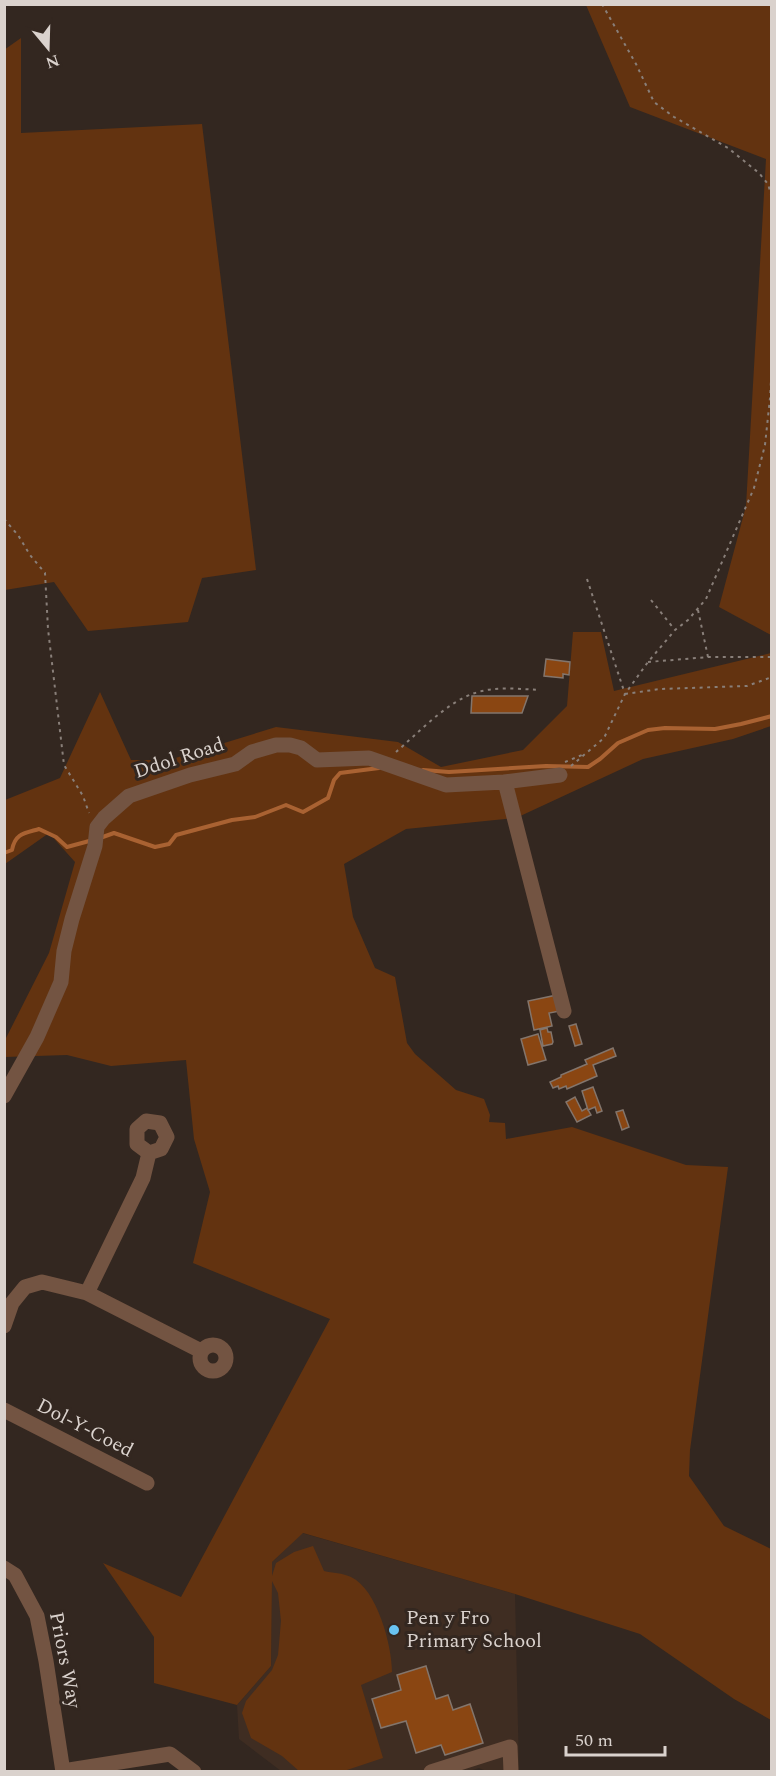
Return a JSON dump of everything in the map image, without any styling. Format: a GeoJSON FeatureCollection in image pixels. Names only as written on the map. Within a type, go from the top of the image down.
{"type":"FeatureCollection","features":[{"type":"Feature","properties":{"kind":"street","name":"Ddol Road"},"geometry":{"type":"LineString","coordinates":[[101,821],[129,796],[190,775],[235,764],[252,752],[276,745],[302,748],[317,760],[369,758],[446,785],[505,782],[560,775]]}},
{"type":"Feature","properties":{"kind":"street"},"geometry":{"type":"LineString","coordinates":[[505,782],[564,1011]]}},
{"type":"Feature","properties":{"kind":"street"},"geometry":{"type":"LineString","coordinates":[[4,1096],[38,1037],[61,982],[69,929],[97,827],[101,821]]}},
{"type":"Feature","properties":{"kind":"street"},"geometry":{"type":"LineString","coordinates":[[87,1293],[143,1178],[150,1153]]}},
{"type":"Feature","properties":{"kind":"street"},"geometry":{"type":"LineString","coordinates":[[4,1326],[12,1303],[25,1287],[42,1282],[87,1293],[201,1352]]}},
{"type":"Feature","properties":{"kind":"street","name":"Dol-Y-Coed"},"geometry":{"type":"LineString","coordinates":[[4,1410],[147,1483]]}},
{"type":"Feature","properties":{"kind":"street","name":"Priors Way"},"geometry":{"type":"LineString","coordinates":[[4,1568],[15,1575],[37,1616],[63,1771],[170,1754],[194,1772]]}},
{"type":"Feature","properties":{"kind":"street"},"geometry":{"type":"LineString","coordinates":[[430,1772],[510,1748],[511,1772]]}},
{"type":"Feature","properties":{"kind":"path"},"geometry":{"type":"LineString","coordinates":[[602,4],[636,64],[654,102],[674,117],[728,148],[759,173],[768,183],[771,198]]}},
{"type":"Feature","properties":{"kind":"path"},"geometry":{"type":"LineString","coordinates":[[579,759],[604,738],[625,694],[648,662],[675,630],[698,610],[706,599],[754,488],[765,445],[771,363]]}},
{"type":"Feature","properties":{"kind":"path"},"geometry":{"type":"LineString","coordinates":[[4,519],[45,573],[48,629],[64,765],[83,796],[89,813],[101,821]]}},
{"type":"Feature","properties":{"kind":"path"},"geometry":{"type":"LineString","coordinates":[[587,579],[625,694]]}},
{"type":"Feature","properties":{"kind":"path"},"geometry":{"type":"LineString","coordinates":[[651,600],[675,630]]}},
{"type":"Feature","properties":{"kind":"path"},"geometry":{"type":"LineString","coordinates":[[698,610],[708,657]]}},
{"type":"Feature","properties":{"kind":"path"},"geometry":{"type":"LineString","coordinates":[[648,662],[708,657],[771,657]]}},
{"type":"Feature","properties":{"kind":"path"},"geometry":{"type":"LineString","coordinates":[[625,694],[660,689],[747,686],[771,677]]}},
{"type":"Feature","properties":{"kind":"path"},"geometry":{"type":"LineString","coordinates":[[383,763],[434,718],[471,694],[512,688],[540,690]]}},
{"type":"Feature","properties":{"kind":"shaded area"},"geometry":{"type":"Polygon","coordinates":[[[586,5],[771,5],[771,635],[719,607],[746,506],[766,159],[630,107],[586,5]]]}},
{"type":"Feature","properties":{"kind":"shaded area"},"geometry":{"type":"Polygon","coordinates":[[[21,38],[21,133],[202,124],[256,570],[202,578],[188,622],[88,631],[54,582],[5,590],[4,50],[21,38]]]}},
{"type":"Feature","properties":{"kind":"shaded area"},"geometry":{"type":"Polygon","coordinates":[[[573,632],[601,632],[614,691],[771,653],[771,726],[733,739],[643,759],[516,818],[406,829],[344,864],[353,917],[375,968],[395,977],[407,1043],[415,1054],[456,1090],[484,1099],[490,1115],[489,1122],[505,1123],[506,1139],[572,1127],[686,1165],[728,1167],[690,1450],[689,1476],[724,1526],[771,1549],[771,1720],[734,1699],[640,1634],[515,1594],[303,1533],[272,1562],[272,1576],[276,1563],[294,1552],[313,1546],[324,1571],[351,1577],[360,1583],[375,1605],[381,1619],[389,1647],[392,1672],[361,1685],[383,1758],[344,1771],[299,1771],[282,1756],[251,1738],[242,1713],[246,1701],[272,1670],[278,1655],[281,1621],[278,1593],[272,1581],[271,1666],[237,1705],[154,1683],[154,1637],[103,1563],[181,1597],[330,1319],[193,1263],[210,1192],[194,1139],[186,1060],[111,1066],[67,1055],[5,1057],[4,1042],[49,953],[75,862],[49,833],[5,864],[5,800],[60,778],[100,692],[131,760],[169,760],[276,727],[398,742],[441,767],[523,750],[567,706],[573,632]]]}},
{"type":"Feature","properties":{"kind":"shaded area","name":"Pen y Fro Primary School"},"geometry":{"type":"Polygon","coordinates":[[[302,1533],[515,1594],[519,1771],[486,1771],[479,1768],[467,1772],[281,1771],[239,1739],[237,1705],[271,1666],[272,1562],[302,1533]]]}},
{"type":"Feature","properties":{"kind":"building"},"geometry":{"type":"Polygon","coordinates":[[[546,659],[570,662],[569,675],[563,674],[563,678],[544,676],[546,659]]]}},
{"type":"Feature","properties":{"kind":"building"},"geometry":{"type":"Polygon","coordinates":[[[472,696],[528,696],[522,713],[471,713],[472,696]]]}},
{"type":"Feature","properties":{"kind":"building"},"geometry":{"type":"Polygon","coordinates":[[[557,995],[560,1011],[549,1013],[552,1026],[534,1030],[528,1001],[557,995]]]}},
{"type":"Feature","properties":{"kind":"building"},"geometry":{"type":"Polygon","coordinates":[[[576,1024],[582,1044],[575,1046],[569,1026],[576,1024]]]}},
{"type":"Feature","properties":{"kind":"building"},"geometry":{"type":"Polygon","coordinates":[[[547,1028],[548,1032],[551,1032],[553,1042],[543,1046],[540,1030],[547,1028]]]}},
{"type":"Feature","properties":{"kind":"building"},"geometry":{"type":"Polygon","coordinates":[[[538,1034],[546,1060],[528,1065],[521,1039],[538,1034]]]}},
{"type":"Feature","properties":{"kind":"building"},"geometry":{"type":"Polygon","coordinates":[[[613,1048],[616,1056],[593,1065],[597,1076],[567,1089],[566,1086],[559,1089],[558,1086],[553,1088],[550,1082],[587,1064],[585,1060],[613,1048]]]}},
{"type":"Feature","properties":{"kind":"building"},"geometry":{"type":"Polygon","coordinates":[[[593,1087],[602,1111],[597,1113],[595,1107],[588,1110],[582,1091],[593,1087]]]}},
{"type":"Feature","properties":{"kind":"building"},"geometry":{"type":"Polygon","coordinates":[[[575,1097],[582,1111],[587,1108],[591,1115],[577,1122],[566,1102],[575,1097]]]}},
{"type":"Feature","properties":{"kind":"building"},"geometry":{"type":"Polygon","coordinates":[[[623,1110],[629,1127],[622,1130],[616,1112],[623,1110]]]}},
{"type":"Feature","properties":{"kind":"building"},"geometry":{"type":"Polygon","coordinates":[[[426,1666],[436,1699],[448,1695],[453,1710],[470,1704],[483,1743],[445,1755],[441,1745],[416,1753],[406,1721],[381,1728],[372,1699],[401,1690],[397,1675],[426,1666]]]}},
{"type":"Feature","properties":{"kind":"waterway"},"geometry":{"type":"LineString","coordinates":[[423,770],[449,772],[546,766],[588,767],[618,743],[648,730],[715,729],[772,716]]}},
{"type":"Feature","properties":{"kind":"waterway"},"geometry":{"type":"LineString","coordinates":[[100,838],[114,833],[155,847],[169,844],[176,835],[232,820],[255,817],[286,805],[303,812],[328,798],[334,780],[340,773],[379,768]]}},
{"type":"Feature","properties":{"kind":"waterway"},"geometry":{"type":"LineString","coordinates":[[4,853],[12,850],[18,837],[39,829],[56,837],[67,847],[93,840]]}},
{"type":"Feature","properties":{"kind":"place","name":"Pen y Fro Primary School"},"geometry":{"type":"Point","coordinates":[394,1630]}}]}
